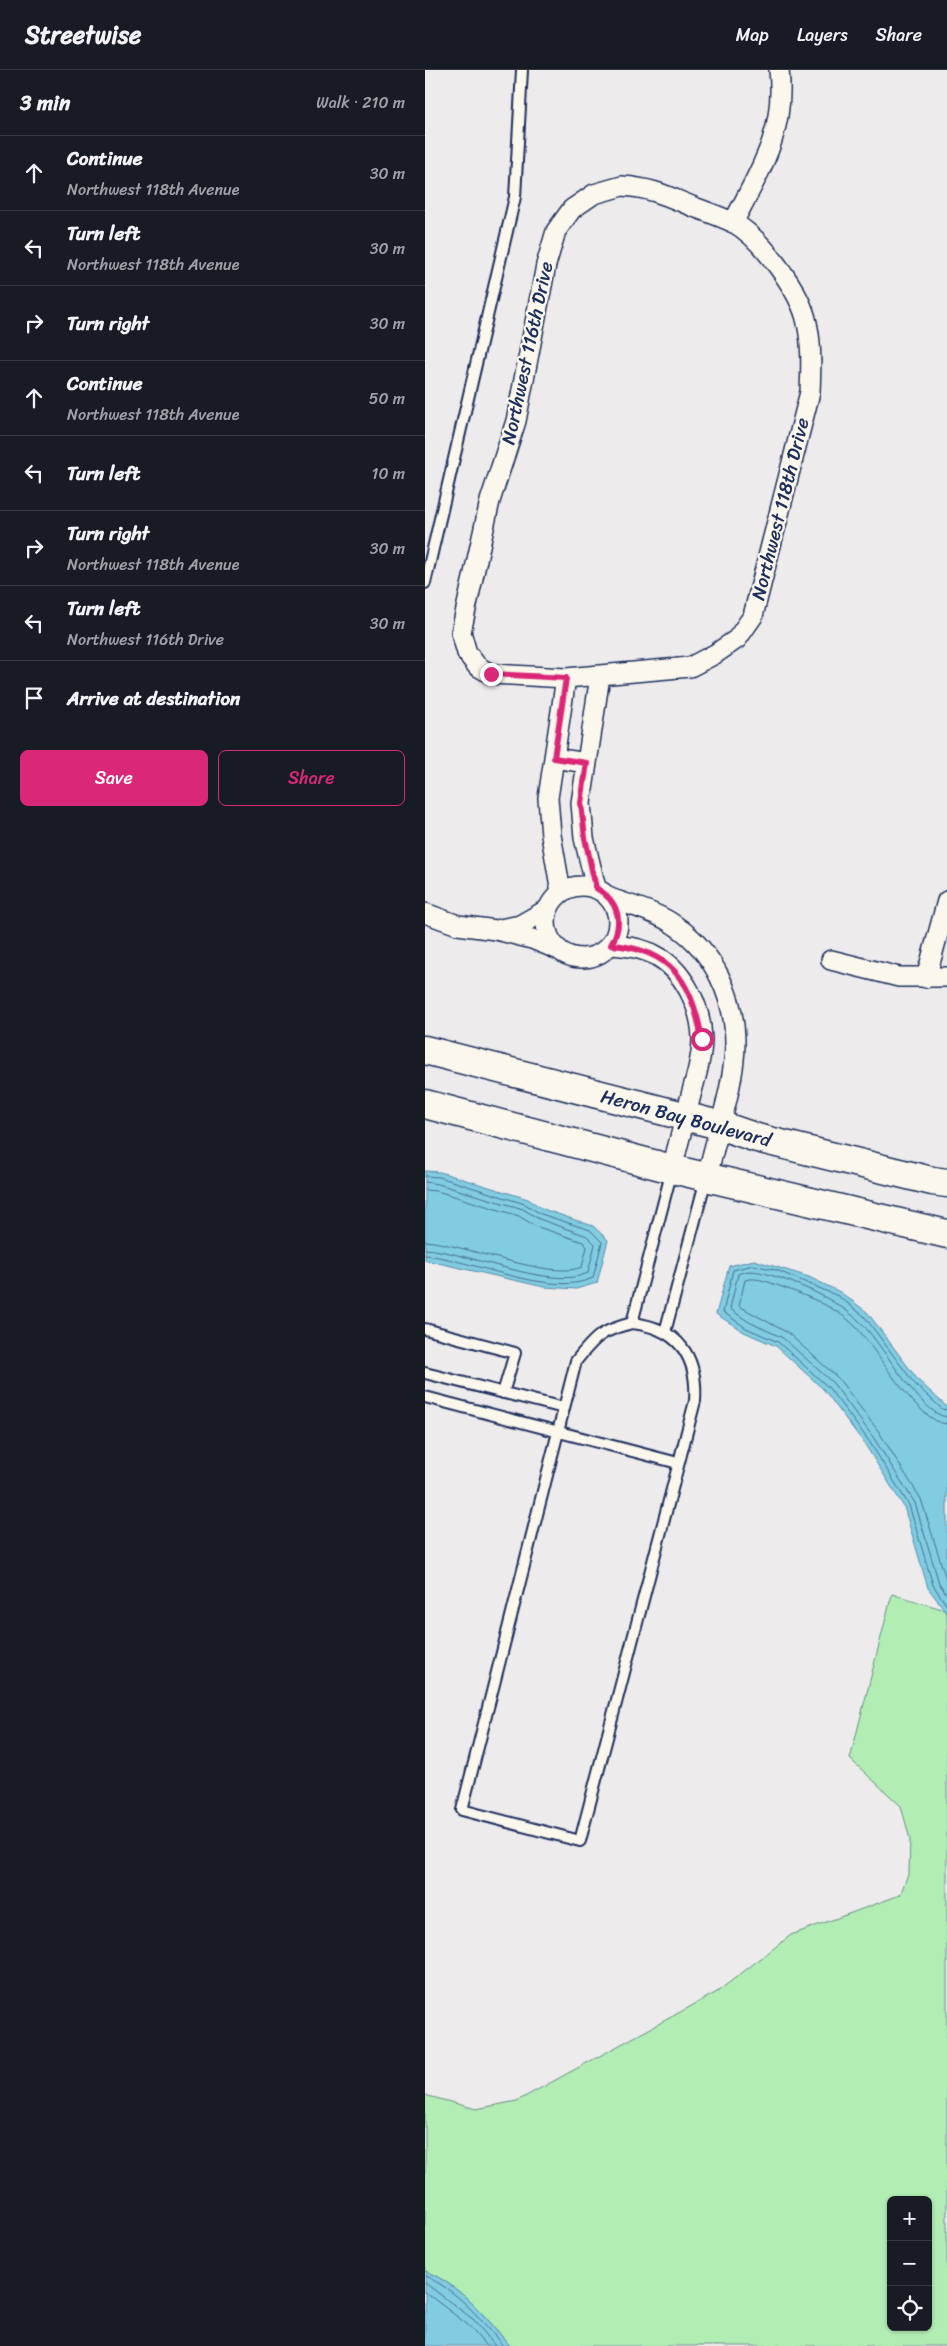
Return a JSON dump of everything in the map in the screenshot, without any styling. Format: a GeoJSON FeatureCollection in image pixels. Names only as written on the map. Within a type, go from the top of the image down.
{"type":"FeatureCollection","features":[{"type":"Feature","properties":{"kind":"street"},"geometry":{"type":"LineString","coordinates":[[733,223],[773,142],[781,112],[779,70]]}},
{"type":"Feature","properties":{"kind":"street","name":"Northwest 116th Drive"},"geometry":{"type":"LineString","coordinates":[[566,678],[491,674],[477,666],[467,653],[461,632],[489,502],[516,420],[546,265],[556,230],[572,209],[595,194],[622,186],[647,188],[733,223]]}},
{"type":"Feature","properties":{"kind":"street","name":"Northwest 118th Drive"},"geometry":{"type":"LineString","coordinates":[[566,678],[690,667],[715,654],[737,639],[753,616],[810,392],[811,355],[807,321],[794,291],[774,261],[752,236],[733,223]]}},
{"type":"Feature","properties":{"kind":"street"},"geometry":{"type":"LineString","coordinates":[[425,913],[458,925],[497,930],[532,939],[569,956],[586,958],[603,953],[611,945],[619,926],[617,912],[603,893],[585,838],[581,803],[600,676]]}},
{"type":"Feature","properties":{"kind":"street"},"geometry":{"type":"LineString","coordinates":[[561,892],[551,835],[548,798],[566,678]]}},
{"type":"Feature","properties":{"kind":"street"},"geometry":{"type":"LineString","coordinates":[[554,758],[587,763]]}},
{"type":"Feature","properties":{"kind":"street"},"geometry":{"type":"LineString","coordinates":[[497,930],[520,925],[548,909],[561,892],[572,887],[584,886],[676,925],[699,945],[712,962],[722,980],[732,1015],[735,1044],[730,1081],[707,1177]]}},
{"type":"Feature","properties":{"kind":"street"},"geometry":{"type":"LineString","coordinates":[[926,978],[944,928],[947,901]]}},
{"type":"Feature","properties":{"kind":"street"},"geometry":{"type":"LineString","coordinates":[[548,909],[547,932],[551,942],[559,950]]}},
{"type":"Feature","properties":{"kind":"street"},"geometry":{"type":"LineString","coordinates":[[611,945],[629,946],[655,955],[675,970],[687,988],[697,1013],[702,1039],[697,1073],[672,1169]]}},
{"type":"Feature","properties":{"kind":"street"},"geometry":{"type":"LineString","coordinates":[[831,960],[899,977],[947,977]]}},
{"type":"Feature","properties":{"kind":"street","name":"Heron Bay Boulevard"},"geometry":{"type":"LineString","coordinates":[[425,1050],[685,1118],[719,1125],[757,1138],[932,1181],[947,1183]]}},
{"type":"Feature","properties":{"kind":"street"},"geometry":{"type":"LineString","coordinates":[[425,1104],[672,1169],[947,1234]]}},
{"type":"Feature","properties":{"kind":"lane"},"geometry":{"type":"LineString","coordinates":[[425,583],[515,197],[522,70]]}},
{"type":"Feature","properties":{"kind":"lane"},"geometry":{"type":"LineString","coordinates":[[632,1323],[672,1169]]}},
{"type":"Feature","properties":{"kind":"lane"},"geometry":{"type":"LineString","coordinates":[[665,1332],[707,1177]]}},
{"type":"Feature","properties":{"kind":"lane"},"geometry":{"type":"LineString","coordinates":[[632,1323],[649,1325],[665,1332],[681,1344],[691,1362],[696,1389],[695,1401],[580,1840],[462,1810],[576,1361],[591,1342],[608,1330],[632,1323]]}},
{"type":"Feature","properties":{"kind":"lane"},"geometry":{"type":"LineString","coordinates":[[425,1329],[515,1353],[503,1393]]}},
{"type":"Feature","properties":{"kind":"lane"},"geometry":{"type":"LineString","coordinates":[[425,1373],[564,1408]]}},
{"type":"Feature","properties":{"kind":"lane"},"geometry":{"type":"LineString","coordinates":[[425,1397],[679,1463]]}},
{"type":"Feature","properties":{"kind":"green space"},"geometry":{"type":"Polygon","coordinates":[[[892,1594],[942,1609],[947,1613],[947,2346],[510,2346],[482,2313],[461,2293],[438,2277],[425,2271],[425,2095],[476,2109],[517,2101],[717,1992],[791,1935],[900,1895],[909,1872],[910,1839],[901,1806],[850,1759],[892,1594]]]}},
{"type":"Feature","properties":{"kind":"water"},"geometry":{"type":"Polygon","coordinates":[[[425,1171],[440,1172],[528,1199],[543,1209],[593,1226],[608,1240],[597,1283],[576,1289],[544,1287],[425,1260],[425,1171]]]}},
{"type":"Feature","properties":{"kind":"water"},"geometry":{"type":"Polygon","coordinates":[[[754,1260],[809,1277],[840,1292],[867,1312],[918,1380],[947,1407],[947,1613],[928,1588],[904,1507],[864,1443],[824,1390],[776,1346],[744,1332],[716,1314],[729,1266],[754,1260]]]}},
{"type":"Feature","properties":{"kind":"water"},"geometry":{"type":"Polygon","coordinates":[[[425,2271],[438,2277],[461,2293],[482,2313],[510,2346],[425,2346],[425,2271]]]}},
{"type":"Feature","properties":{"kind":"route"},"geometry":{"type":"LineString","coordinates":[[491,674],[566,678],[554,758],[587,763],[581,803],[585,838],[596,888],[610,898],[619,916],[619,926],[611,945],[629,946],[655,955],[675,970],[687,988],[697,1013],[702,1039]]}}]}
